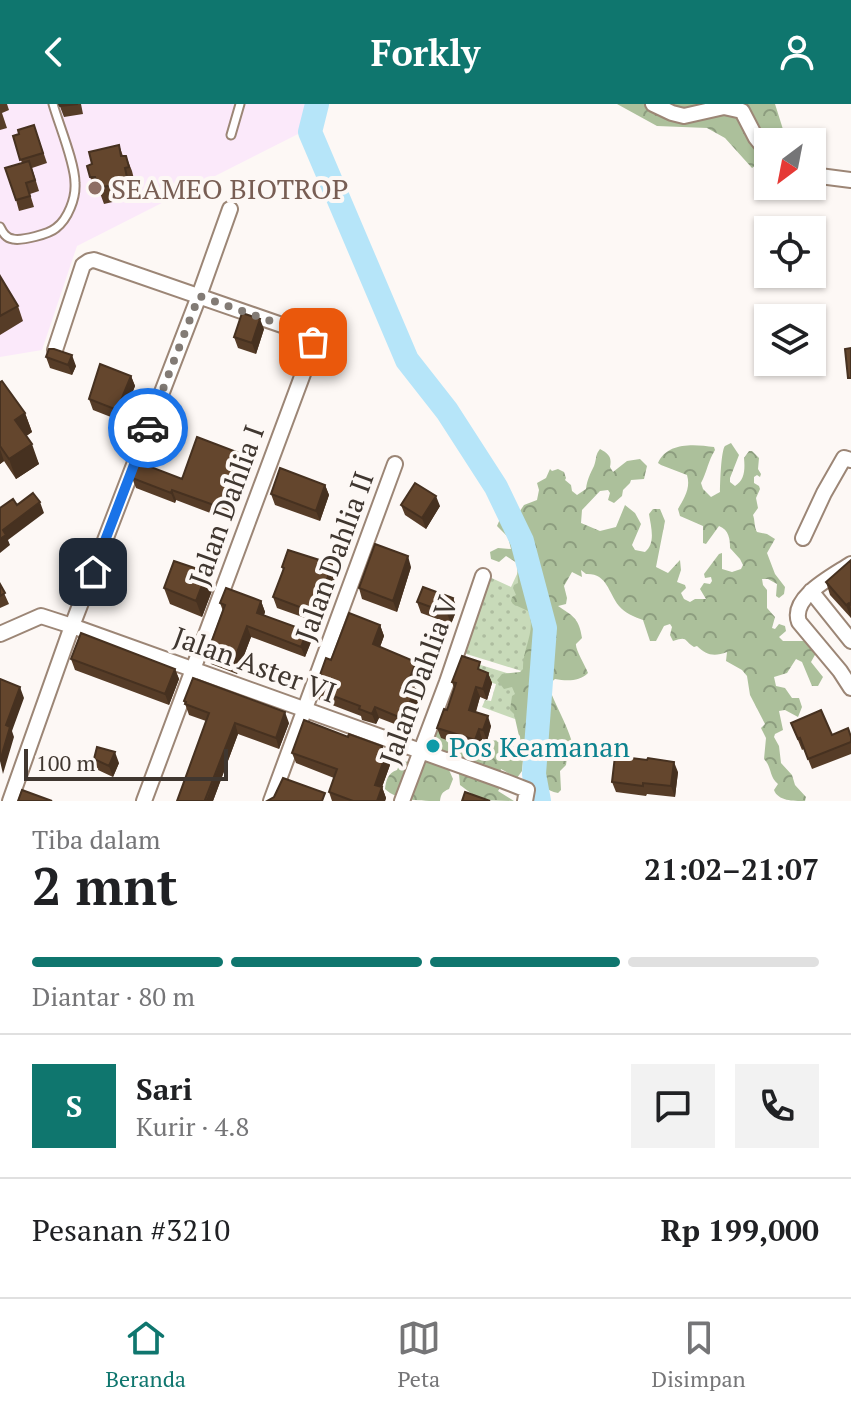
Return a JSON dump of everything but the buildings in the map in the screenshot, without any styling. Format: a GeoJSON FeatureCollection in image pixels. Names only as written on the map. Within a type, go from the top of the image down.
{"type":"FeatureCollection","features":[{"type":"Feature","properties":{"kind":"street"},"geometry":{"type":"LineString","coordinates":[[653,104],[684,116],[724,107],[743,108],[754,133]]}},
{"type":"Feature","properties":{"kind":"street"},"geometry":{"type":"LineString","coordinates":[[826,177],[851,180]]}},
{"type":"Feature","properties":{"kind":"street"},"geometry":{"type":"LineString","coordinates":[[10,801],[72,626],[230,209]]}},
{"type":"Feature","properties":{"kind":"street"},"geometry":{"type":"LineString","coordinates":[[55,350],[83,265],[89,261],[94,260],[199,296]]}},
{"type":"Feature","properties":{"kind":"street","name":"Jalan Dahlia I"},"geometry":{"type":"LineString","coordinates":[[144,801],[313,342],[305,333],[199,296]]}},
{"type":"Feature","properties":{"kind":"street"},"geometry":{"type":"LineString","coordinates":[[803,538],[824,493],[849,456]]}},
{"type":"Feature","properties":{"kind":"street","name":"Jalan Dahlia II"},"geometry":{"type":"LineString","coordinates":[[271,801],[395,464]]}},
{"type":"Feature","properties":{"kind":"street"},"geometry":{"type":"LineString","coordinates":[[851,564],[811,591],[798,607],[797,618],[851,688]]}},
{"type":"Feature","properties":{"kind":"street","name":"Jalan Dahlia V"},"geometry":{"type":"LineString","coordinates":[[402,801],[483,576]]}},
{"type":"Feature","properties":{"kind":"street"},"geometry":{"type":"LineString","coordinates":[[811,591],[851,641]]}},
{"type":"Feature","properties":{"kind":"street","name":"Jalan Aster VI"},"geometry":{"type":"LineString","coordinates":[[0,634],[41,616],[527,790],[525,801]]}},
{"type":"Feature","properties":{"kind":"lane"},"geometry":{"type":"LineString","coordinates":[[0,227],[4,234],[14,239],[43,234],[56,228],[69,209],[76,182],[53,104]]}},
{"type":"Feature","properties":{"kind":"lane"},"geometry":{"type":"LineString","coordinates":[[231,135],[240,104]]}},
{"type":"Feature","properties":{"kind":"shaded area","name":"SEAMEO BIOTROP"},"geometry":{"type":"Polygon","coordinates":[[[0,104],[310,104],[304,131],[77,246],[42,350],[0,357],[0,104]]]}},
{"type":"Feature","properties":{"kind":"green space"},"geometry":{"type":"Polygon","coordinates":[[[617,104],[775,104],[783,128],[754,128],[752,168],[725,138],[707,128],[657,126],[617,104]]]}},
{"type":"Feature","properties":{"kind":"green space"},"geometry":{"type":"Polygon","coordinates":[[[731,443],[739,455],[730,478],[735,486],[743,477],[744,458],[749,451],[759,458],[761,474],[754,477],[754,483],[760,489],[756,498],[758,508],[753,515],[755,526],[757,532],[775,539],[767,553],[775,574],[785,587],[784,594],[779,598],[776,596],[777,584],[762,579],[767,590],[767,608],[775,617],[772,628],[779,624],[785,626],[786,631],[779,637],[783,641],[810,641],[816,653],[811,662],[823,677],[818,686],[812,686],[802,662],[796,659],[787,673],[774,677],[776,686],[785,688],[792,698],[799,698],[802,707],[798,717],[785,710],[779,711],[783,730],[774,737],[779,746],[781,763],[806,797],[805,801],[782,798],[776,794],[774,790],[778,784],[764,759],[766,738],[761,728],[765,724],[750,695],[747,676],[726,661],[727,652],[710,654],[683,639],[673,641],[670,624],[664,626],[656,641],[650,641],[643,620],[621,608],[603,580],[581,570],[582,577],[572,572],[564,586],[566,604],[558,606],[571,615],[579,626],[582,638],[576,646],[588,673],[577,679],[555,679],[548,685],[572,742],[566,765],[560,771],[561,790],[554,792],[530,779],[524,749],[522,771],[517,778],[501,769],[499,777],[503,784],[498,791],[514,801],[480,800],[460,785],[459,774],[471,768],[452,754],[434,750],[430,722],[442,726],[453,748],[478,757],[482,755],[487,741],[518,742],[514,714],[510,710],[515,694],[512,687],[504,689],[497,680],[502,674],[523,669],[531,625],[528,611],[511,601],[516,595],[514,585],[518,583],[517,563],[506,556],[499,562],[491,559],[490,552],[498,548],[511,549],[508,537],[497,526],[498,515],[518,521],[522,532],[532,547],[533,539],[522,529],[520,511],[524,505],[537,500],[537,483],[546,478],[550,469],[564,472],[565,480],[577,495],[586,489],[600,449],[609,456],[613,472],[627,461],[640,459],[647,466],[644,479],[631,480],[614,503],[608,500],[608,490],[600,491],[582,510],[581,523],[600,531],[616,527],[625,505],[635,513],[641,524],[632,545],[635,550],[645,552],[652,539],[649,514],[653,509],[660,509],[665,521],[656,567],[668,573],[680,560],[677,582],[685,585],[681,593],[684,599],[690,602],[706,599],[700,589],[704,583],[710,584],[712,581],[704,574],[719,554],[722,553],[722,569],[732,572],[743,565],[730,548],[725,530],[719,526],[706,544],[703,543],[703,526],[680,516],[678,509],[685,497],[687,475],[658,463],[674,448],[690,445],[714,447],[701,483],[711,497],[720,492],[724,449],[731,443]]]}},
{"type":"Feature","properties":{"kind":"green space"},"geometry":{"type":"Polygon","coordinates":[[[524,559],[536,611],[528,673],[460,652],[485,575],[511,587],[524,559]]]}},
{"type":"Feature","properties":{"kind":"green space"},"geometry":{"type":"Polygon","coordinates":[[[458,658],[520,677],[515,719],[482,707],[485,700],[491,701],[496,684],[489,682],[458,694],[449,691],[458,658]]]}},
{"type":"Feature","properties":{"kind":"green space"},"geometry":{"type":"Polygon","coordinates":[[[421,757],[446,763],[453,779],[440,801],[403,798],[385,789],[388,777],[397,770],[401,761],[410,762],[421,757]]]}},
{"type":"Feature","properties":{"kind":"waterway"},"geometry":{"type":"LineString","coordinates":[[317,104],[310,132],[407,360],[447,411],[496,487],[522,541],[545,628],[534,774],[539,801]]}},
{"type":"Feature","properties":{"kind":"way so far"},"geometry":{"type":"LineString","coordinates":[[148,428],[199,296],[305,333],[313,342]]}},
{"type":"Feature","properties":{"kind":"place","name":"SEAMEO BIOTROP"},"geometry":{"type":"Point","coordinates":[95,188]}},
{"type":"Feature","properties":{"kind":"place","name":"Pos Keamanan"},"geometry":{"type":"Point","coordinates":[433,746]}},
{"type":"Feature","properties":{"kind":"route"},"geometry":{"type":"LineString","coordinates":[[93,572],[148,428]]}}]}
